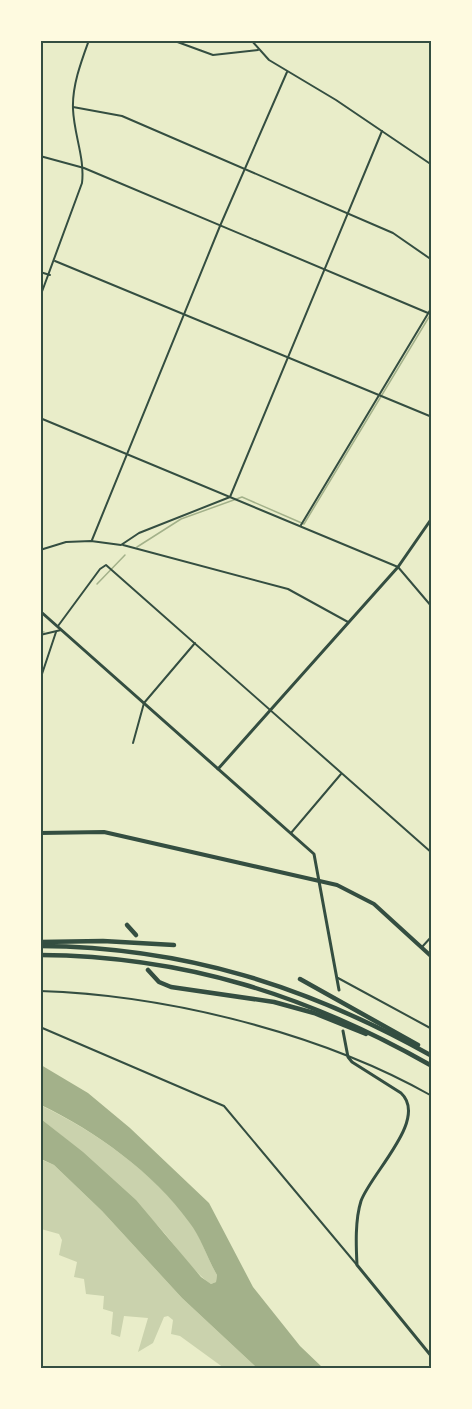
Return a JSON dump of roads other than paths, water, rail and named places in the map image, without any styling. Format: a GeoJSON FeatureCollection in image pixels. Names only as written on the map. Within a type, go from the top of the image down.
{"type":"FeatureCollection","features":[{"type":"Feature","properties":{"kind":"highway"},"geometry":{"type":"LineString","coordinates":[[40,833],[104,831],[337,885],[374,904],[432,957]]}},
{"type":"Feature","properties":{"kind":"highway"},"geometry":{"type":"LineString","coordinates":[[128,925],[136,935]]}},
{"type":"Feature","properties":{"kind":"highway"},"geometry":{"type":"LineString","coordinates":[[40,944],[103,941],[174,945]]}},
{"type":"Feature","properties":{"kind":"highway"},"geometry":{"type":"LineString","coordinates":[[40,944],[133,952],[236,972],[323,1002],[432,1055]]}},
{"type":"Feature","properties":{"kind":"highway"},"geometry":{"type":"LineString","coordinates":[[40,955],[133,960],[234,980],[311,1005],[432,1066]]}},
{"type":"Feature","properties":{"kind":"highway"},"geometry":{"type":"LineString","coordinates":[[148,970],[155,979],[171,987],[294,1007],[337,1022],[410,1053]]}},
{"type":"Feature","properties":{"kind":"highway"},"geometry":{"type":"LineString","coordinates":[[300,979],[432,1055]]}},
{"type":"Feature","properties":{"kind":"street"},"geometry":{"type":"LineString","coordinates":[[40,297],[82,183],[84,168],[73,107],[77,79],[89,40]]}},
{"type":"Feature","properties":{"kind":"street"},"geometry":{"type":"LineString","coordinates":[[172,40],[205,54],[232,55],[258,51]]}},
{"type":"Feature","properties":{"kind":"street"},"geometry":{"type":"LineString","coordinates":[[251,40],[258,51],[287,72],[336,100],[432,165]]}},
{"type":"Feature","properties":{"kind":"street"},"geometry":{"type":"LineString","coordinates":[[91,541],[220,226],[287,72]]}},
{"type":"Feature","properties":{"kind":"street"},"geometry":{"type":"LineString","coordinates":[[73,107],[122,116],[393,233],[432,260]]}},
{"type":"Feature","properties":{"kind":"street"},"geometry":{"type":"LineString","coordinates":[[121,545],[139,533],[230,497],[382,132]]}},
{"type":"Feature","properties":{"kind":"street"},"geometry":{"type":"LineString","coordinates":[[40,156],[84,168],[428,313]]}},
{"type":"Feature","properties":{"kind":"street"},"geometry":{"type":"LineString","coordinates":[[55,261],[432,417]]}},
{"type":"Feature","properties":{"kind":"street"},"geometry":{"type":"LineString","coordinates":[[40,272],[50,275]]}},
{"type":"Feature","properties":{"kind":"street"},"geometry":{"type":"LineString","coordinates":[[301,525],[432,307]]}},
{"type":"Feature","properties":{"kind":"street"},"geometry":{"type":"LineString","coordinates":[[40,418],[398,567],[432,607]]}},
{"type":"Feature","properties":{"kind":"street"},"geometry":{"type":"LineString","coordinates":[[218,769],[398,567],[432,518]]}},
{"type":"Feature","properties":{"kind":"street"},"geometry":{"type":"LineString","coordinates":[[40,550],[66,543],[91,541],[121,545],[288,589],[348,622]]}},
{"type":"Feature","properties":{"kind":"street"},"geometry":{"type":"LineString","coordinates":[[58,626],[106,565],[432,853]]}},
{"type":"Feature","properties":{"kind":"street"},"geometry":{"type":"LineString","coordinates":[[40,611],[314,854],[339,990]]}},
{"type":"Feature","properties":{"kind":"street"},"geometry":{"type":"LineString","coordinates":[[40,635],[63,630]]}},
{"type":"Feature","properties":{"kind":"street"},"geometry":{"type":"LineString","coordinates":[[40,680],[56,632]]}},
{"type":"Feature","properties":{"kind":"street"},"geometry":{"type":"LineString","coordinates":[[133,743],[144,703],[195,643]]}},
{"type":"Feature","properties":{"kind":"street"},"geometry":{"type":"LineString","coordinates":[[291,833],[341,774]]}},
{"type":"Feature","properties":{"kind":"street"},"geometry":{"type":"LineString","coordinates":[[422,947],[432,936]]}},
{"type":"Feature","properties":{"kind":"street"},"geometry":{"type":"LineString","coordinates":[[338,978],[432,1029]]}},
{"type":"Feature","properties":{"kind":"street"},"geometry":{"type":"LineString","coordinates":[[40,991],[120,998],[194,1011],[286,1036],[348,1057],[432,1096]]}},
{"type":"Feature","properties":{"kind":"street"},"geometry":{"type":"LineString","coordinates":[[40,1027],[224,1106],[432,1357]]}},
{"type":"Feature","properties":{"kind":"street"},"geometry":{"type":"LineString","coordinates":[[344,1031],[348,1057],[352,1062],[401,1093],[408,1099],[410,1106],[405,1129],[361,1201],[357,1265]]}},
{"type":"Feature","properties":{"kind":"waterway"},"geometry":{"type":"LineString","coordinates":[[137,547],[181,519],[242,497],[304,524],[432,312]]}},
{"type":"Feature","properties":{"kind":"waterway"},"geometry":{"type":"LineString","coordinates":[[97,584],[125,555]]}}]}
